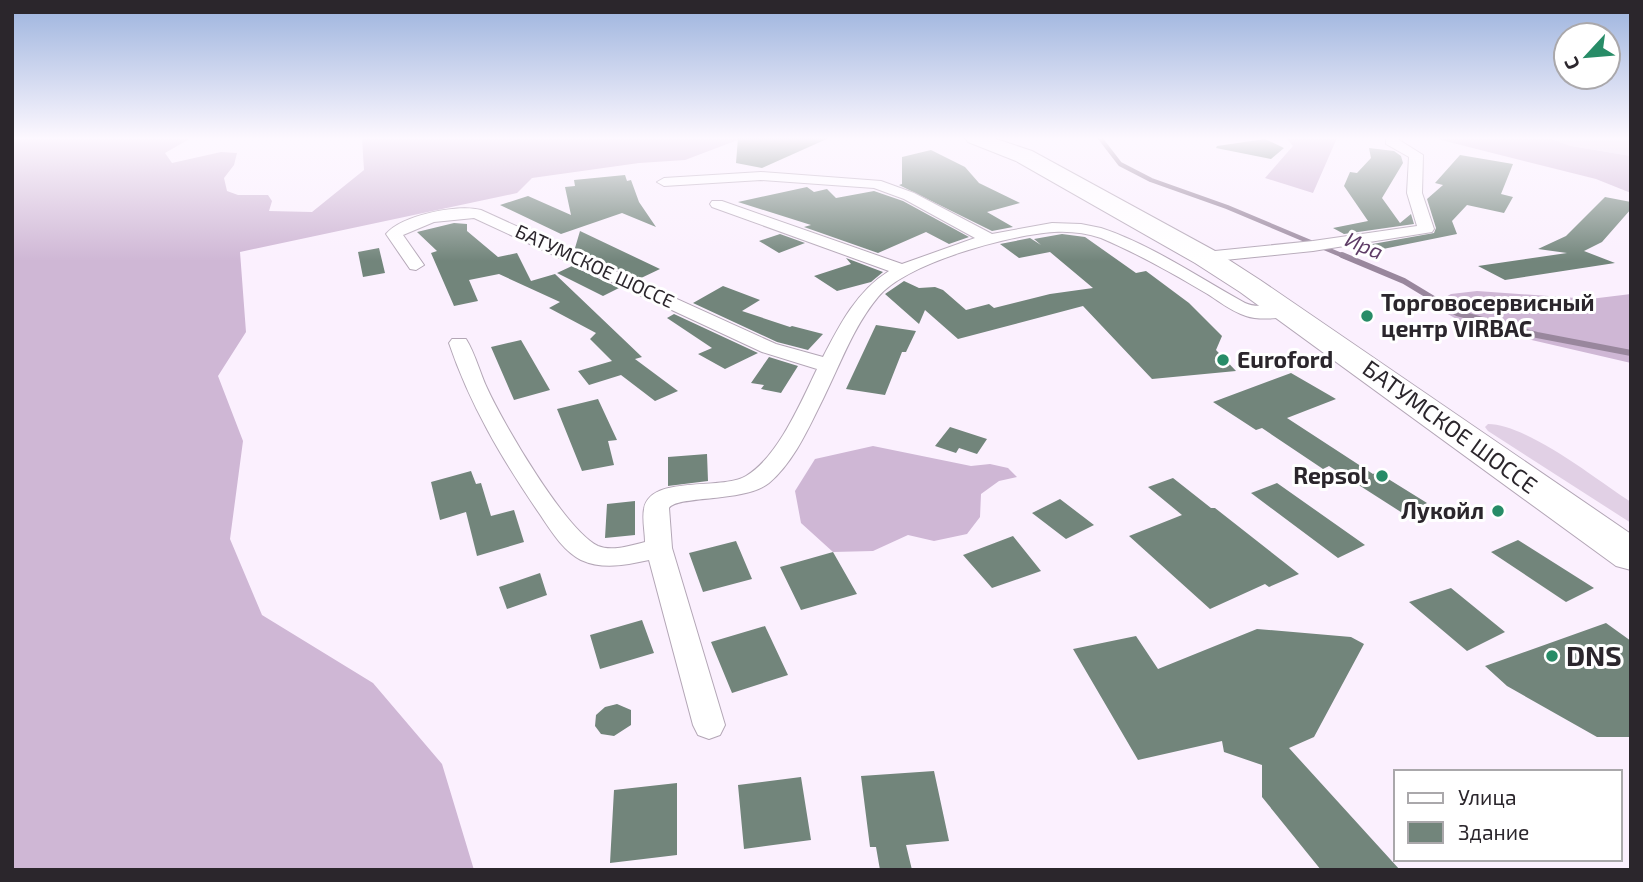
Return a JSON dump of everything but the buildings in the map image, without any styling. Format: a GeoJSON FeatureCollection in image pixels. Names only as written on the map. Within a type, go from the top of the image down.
{"type":"FeatureCollection","features":[{"type":"Feature","properties":{"kind":"highway","name":"БАТУМСКОЕ ШОССЕ"},"geometry":{"type":"LineString","coordinates":[[1066,179],[1205,257],[1287,311],[1459,436],[1631,555]]}},
{"type":"Feature","properties":{"kind":"street"},"geometry":{"type":"LineString","coordinates":[[664,182],[710,179]]}},
{"type":"Feature","properties":{"kind":"street"},"geometry":{"type":"LineString","coordinates":[[806,179],[876,184],[909,196],[989,239]]}},
{"type":"Feature","properties":{"kind":"street"},"geometry":{"type":"LineString","coordinates":[[1205,257],[1313,246],[1426,229],[1415,203],[1413,179]]}},
{"type":"Feature","properties":{"kind":"street"},"geometry":{"type":"LineString","coordinates":[[717,204],[906,271]]}},
{"type":"Feature","properties":{"kind":"street","name":"БАТУМСКОЕ ШОССЕ"},"geometry":{"type":"LineString","coordinates":[[416,265],[394,233],[408,223],[455,213],[476,212],[769,348],[830,366]]}},
{"type":"Feature","properties":{"kind":"street"},"geometry":{"type":"LineString","coordinates":[[709,725],[659,548],[656,508],[663,499],[752,484],[774,466],[817,394],[849,328],[875,290],[951,249],[989,239],[1065,226],[1094,229],[1251,312],[1287,311]]}},
{"type":"Feature","properties":{"kind":"street"},"geometry":{"type":"LineString","coordinates":[[459,343],[471,381],[517,464],[568,535],[592,554],[618,556],[659,548]]}},
{"type":"Feature","properties":{"kind":"shaded area"},"geometry":{"type":"Polygon","coordinates":[[[12,179],[224,179],[227,191],[238,195],[268,195],[272,201],[269,211],[312,212],[353,179],[531,179],[517,193],[240,252],[246,332],[218,376],[243,441],[230,539],[262,615],[373,683],[442,764],[474,870],[12,870],[12,179]]]}},
{"type":"Feature","properties":{"kind":"shaded area"},"geometry":{"type":"Polygon","coordinates":[[[1269,179],[1319,179],[1313,193],[1269,179]]]}},
{"type":"Feature","properties":{"kind":"shaded area"},"geometry":{"type":"Polygon","coordinates":[[[1596,179],[1631,179],[1631,193],[1596,179]]]}},
{"type":"Feature","properties":{"kind":"shaded area"},"geometry":{"type":"Polygon","coordinates":[[[1477,291],[1590,299],[1631,294],[1631,363],[1467,325],[1432,305],[1451,294],[1477,291]]]}},
{"type":"Feature","properties":{"kind":"shaded area"},"geometry":{"type":"Polygon","coordinates":[[[1488,424],[1504,426],[1541,443],[1631,502],[1631,523],[1488,431],[1485,427],[1488,424]]]}},
{"type":"Feature","properties":{"kind":"shaded area"},"geometry":{"type":"Polygon","coordinates":[[[873,446],[971,466],[990,464],[1008,468],[1017,477],[999,481],[981,494],[980,517],[967,534],[934,541],[908,535],[873,551],[833,552],[801,523],[795,491],[815,459],[873,446]]]}},
{"type":"Feature","properties":{"kind":"waterway","name":"Ира"},"geometry":{"type":"LineString","coordinates":[[1149,179],[1227,207],[1346,257]]}},
{"type":"Feature","properties":{"kind":"waterway","name":"Ира"},"geometry":{"type":"LineString","coordinates":[[1342,255],[1404,281],[1457,313],[1537,335],[1631,353]]}},
{"type":"Feature","properties":{"kind":"place","name":"Торговосервисный центр VIRBAC"},"geometry":{"type":"Point","coordinates":[1367,316]}},
{"type":"Feature","properties":{"kind":"place","name":"Euroford"},"geometry":{"type":"Point","coordinates":[1223,360]}},
{"type":"Feature","properties":{"kind":"place","name":"Repsol"},"geometry":{"type":"Point","coordinates":[1382,476]}},
{"type":"Feature","properties":{"kind":"place","name":"Лукойл"},"geometry":{"type":"Point","coordinates":[1498,511]}},
{"type":"Feature","properties":{"kind":"place","name":"DNS"},"geometry":{"type":"Point","coordinates":[1552,656]}}]}
